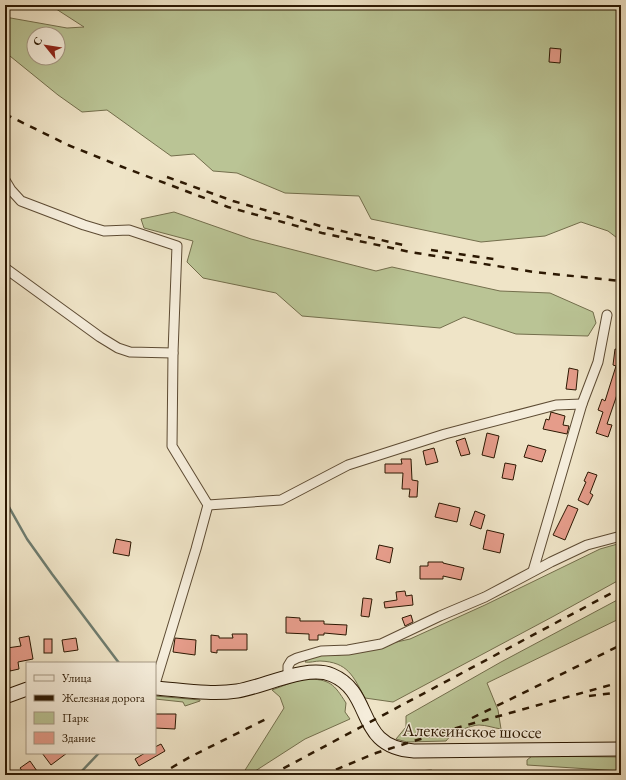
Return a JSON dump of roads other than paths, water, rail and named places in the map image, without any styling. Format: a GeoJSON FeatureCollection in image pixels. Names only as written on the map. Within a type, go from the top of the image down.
{"type":"FeatureCollection","features":[{"type":"Feature","properties":{"kind":"main road","name":"Алексинское шоссе"},"geometry":{"type":"LineString","coordinates":[[156,688],[220,693],[247,689],[307,673],[323,672],[343,681],[358,700],[368,722],[377,736],[387,745],[396,749],[414,751],[621,750]]}},
{"type":"Feature","properties":{"kind":"main road"},"geometry":{"type":"LineString","coordinates":[[5,696],[26,689]]}},
{"type":"Feature","properties":{"kind":"street"},"geometry":{"type":"LineString","coordinates":[[5,180],[11,190],[21,201],[77,223],[104,231],[129,230],[178,246],[173,353],[172,446],[208,505],[156,681]]}},
{"type":"Feature","properties":{"kind":"street"},"geometry":{"type":"LineString","coordinates":[[5,268],[100,337],[118,348],[130,352],[173,353]]}},
{"type":"Feature","properties":{"kind":"street"},"geometry":{"type":"LineString","coordinates":[[533,571],[582,404],[598,362],[607,315]]}},
{"type":"Feature","properties":{"kind":"street"},"geometry":{"type":"LineString","coordinates":[[208,505],[281,500],[348,465],[446,434],[556,405],[582,404]]}},
{"type":"Feature","properties":{"kind":"street"},"geometry":{"type":"LineString","coordinates":[[288,677],[288,666],[291,661],[297,658],[321,652],[348,650],[381,644],[440,616],[485,597],[533,571],[587,545],[621,536]]}},
{"type":"Feature","properties":{"kind":"waterway"},"geometry":{"type":"LineString","coordinates":[[5,500],[27,539],[118,662]]}},
{"type":"Feature","properties":{"kind":"waterway"},"geometry":{"type":"LineString","coordinates":[[79,775],[98,754]]}},
{"type":"Feature","properties":{"kind":"railway"},"geometry":{"type":"LineString","coordinates":[[5,114],[68,145],[228,207],[322,233],[410,252],[534,272],[621,281]]}},
{"type":"Feature","properties":{"kind":"railway"},"geometry":{"type":"LineString","coordinates":[[167,177],[233,201],[324,227],[403,245]]}},
{"type":"Feature","properties":{"kind":"railway"},"geometry":{"type":"LineString","coordinates":[[431,250],[494,259]]}},
{"type":"Feature","properties":{"kind":"railway"},"geometry":{"type":"LineString","coordinates":[[271,775],[621,588]]}},
{"type":"Feature","properties":{"kind":"railway"},"geometry":{"type":"LineString","coordinates":[[472,718],[621,645]]}},
{"type":"Feature","properties":{"kind":"railway"},"geometry":{"type":"LineString","coordinates":[[323,775],[376,753],[449,730],[621,682]]}},
{"type":"Feature","properties":{"kind":"railway"},"geometry":{"type":"LineString","coordinates":[[589,696],[621,692]]}},
{"type":"Feature","properties":{"kind":"railway"},"geometry":{"type":"LineString","coordinates":[[159,775],[190,757],[266,719]]}},
{"type":"Feature","properties":{"kind":"railway"},"geometry":{"type":"LineString","coordinates":[[369,775],[430,771],[621,774]]}}]}
